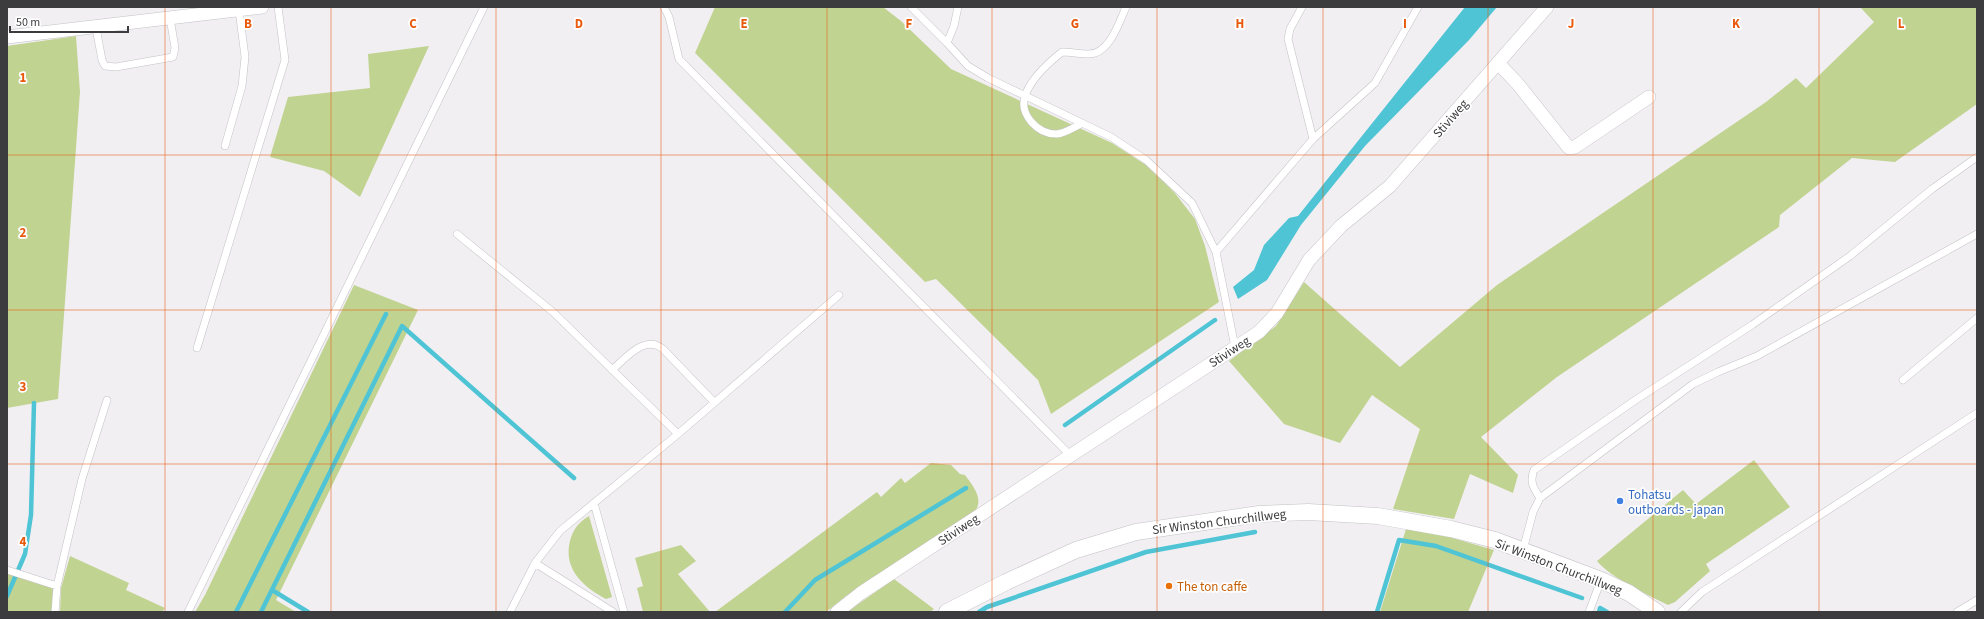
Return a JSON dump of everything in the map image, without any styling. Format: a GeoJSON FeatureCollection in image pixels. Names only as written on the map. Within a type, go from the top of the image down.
{"type":"FeatureCollection","features":[{"type":"Feature","properties":{"kind":"street"},"geometry":{"type":"LineString","coordinates":[[7,37],[96,28],[262,7]]}},
{"type":"Feature","properties":{"kind":"street","name":"Stiviweg"},"geometry":{"type":"LineString","coordinates":[[837,612],[860,593],[1259,332],[1277,312],[1309,260],[1341,226],[1390,186],[1547,7]]}},
{"type":"Feature","properties":{"kind":"street"},"geometry":{"type":"LineString","coordinates":[[1498,63],[1517,83],[1569,148],[1574,147],[1649,97]]}},
{"type":"Feature","properties":{"kind":"street","name":"Sir Winston Churchillweg"},"geometry":{"type":"LineString","coordinates":[[947,612],[1006,582],[1076,550],[1136,532],[1259,514],[1308,512],[1378,516],[1451,529],[1523,550],[1601,580],[1628,593],[1657,612]]}},
{"type":"Feature","properties":{"kind":"lane"},"geometry":{"type":"LineString","coordinates":[[197,348],[285,60],[278,7]]}},
{"type":"Feature","properties":{"kind":"lane"},"geometry":{"type":"LineString","coordinates":[[188,612],[484,7]]}},
{"type":"Feature","properties":{"kind":"lane"},"geometry":{"type":"LineString","coordinates":[[664,7],[669,17],[679,59],[1071,456]]}},
{"type":"Feature","properties":{"kind":"lane"},"geometry":{"type":"LineString","coordinates":[[911,7],[968,66],[1025,97],[1111,138],[1146,160],[1192,203],[1216,252],[1235,347]]}},
{"type":"Feature","properties":{"kind":"lane"},"geometry":{"type":"LineString","coordinates":[[947,43],[954,26],[958,7]]}},
{"type":"Feature","properties":{"kind":"lane"},"geometry":{"type":"LineString","coordinates":[[1081,124],[1057,134],[1040,130],[1031,124],[1026,110],[1025,97],[1036,76],[1062,52],[1089,55],[1099,52],[1108,43],[1126,7]]}},
{"type":"Feature","properties":{"kind":"lane"},"geometry":{"type":"LineString","coordinates":[[1302,7],[1290,29],[1288,39],[1313,139]]}},
{"type":"Feature","properties":{"kind":"lane"},"geometry":{"type":"LineString","coordinates":[[1216,252],[1313,139],[1375,83],[1418,7]]}},
{"type":"Feature","properties":{"kind":"lane"},"geometry":{"type":"LineString","coordinates":[[225,146],[242,86],[245,57],[239,10]]}},
{"type":"Feature","properties":{"kind":"lane"},"geometry":{"type":"LineString","coordinates":[[96,28],[102,60],[106,66],[116,67],[173,57],[175,48],[170,18]]}},
{"type":"Feature","properties":{"kind":"lane"},"geometry":{"type":"LineString","coordinates":[[1540,498],[1532,487],[1532,476],[1534,470],[1637,399],[1752,325],[1850,256],[1932,189],[1977,157]]}},
{"type":"Feature","properties":{"kind":"lane"},"geometry":{"type":"LineString","coordinates":[[457,234],[553,312],[678,434]]}},
{"type":"Feature","properties":{"kind":"lane"},"geometry":{"type":"LineString","coordinates":[[1523,550],[1533,512],[1540,498],[1693,384],[1757,356],[1977,234]]}},
{"type":"Feature","properties":{"kind":"lane"},"geometry":{"type":"LineString","coordinates":[[510,612],[535,563],[560,531],[678,434],[839,295]]}},
{"type":"Feature","properties":{"kind":"lane"},"geometry":{"type":"LineString","coordinates":[[1903,380],[1977,318]]}},
{"type":"Feature","properties":{"kind":"lane"},"geometry":{"type":"LineString","coordinates":[[612,370],[640,346],[652,344],[663,349],[714,402]]}},
{"type":"Feature","properties":{"kind":"lane"},"geometry":{"type":"LineString","coordinates":[[55,612],[57,586],[82,479],[107,400]]}},
{"type":"Feature","properties":{"kind":"lane"},"geometry":{"type":"LineString","coordinates":[[1681,612],[1702,592],[1977,413]]}},
{"type":"Feature","properties":{"kind":"lane"},"geometry":{"type":"LineString","coordinates":[[594,504],[624,612]]}},
{"type":"Feature","properties":{"kind":"lane"},"geometry":{"type":"LineString","coordinates":[[535,563],[613,612]]}},
{"type":"Feature","properties":{"kind":"lane"},"geometry":{"type":"LineString","coordinates":[[7,570],[57,586]]}},
{"type":"Feature","properties":{"kind":"lane"},"geometry":{"type":"LineString","coordinates":[[1589,612],[1601,580]]}},
{"type":"Feature","properties":{"kind":"lane"},"geometry":{"type":"LineString","coordinates":[[1957,612],[1977,600]]}},
{"type":"Feature","properties":{"kind":"green space"},"geometry":{"type":"Polygon","coordinates":[[[715,7],[883,7],[901,21],[951,69],[1112,143],[1146,165],[1174,192],[1195,219],[1205,246],[1219,302],[1051,414],[1038,380],[936,279],[925,282],[695,53],[715,7]]]}},
{"type":"Feature","properties":{"kind":"green space"},"geometry":{"type":"Polygon","coordinates":[[[1860,7],[1977,7],[1977,104],[1895,162],[1852,158],[1780,215],[1779,227],[1557,377],[1481,437],[1518,475],[1513,493],[1470,474],[1454,519],[1393,509],[1420,429],[1372,395],[1340,443],[1284,424],[1229,361],[1276,326],[1304,282],[1400,367],[1497,285],[1766,102],[1796,78],[1806,88],[1874,22],[1860,7]]]}},
{"type":"Feature","properties":{"kind":"green space"},"geometry":{"type":"Polygon","coordinates":[[[76,36],[80,92],[58,399],[7,408],[7,46],[76,36]]]}},
{"type":"Feature","properties":{"kind":"green space"},"geometry":{"type":"Polygon","coordinates":[[[429,46],[360,197],[324,171],[270,157],[288,97],[370,88],[368,54],[429,46]]]}},
{"type":"Feature","properties":{"kind":"green space"},"geometry":{"type":"Polygon","coordinates":[[[354,285],[418,310],[276,600],[296,612],[195,612],[205,595],[354,285]]]}},
{"type":"Feature","properties":{"kind":"green space"},"geometry":{"type":"Polygon","coordinates":[[[1754,460],[1790,507],[1706,564],[1710,571],[1675,602],[1668,605],[1640,591],[1611,574],[1597,561],[1683,490],[1696,504],[1754,460]]]}},
{"type":"Feature","properties":{"kind":"green space"},"geometry":{"type":"Polygon","coordinates":[[[931,463],[951,465],[960,474],[965,475],[974,487],[978,496],[978,505],[976,510],[846,596],[826,612],[715,612],[877,492],[881,497],[901,478],[905,483],[931,463]]]}},
{"type":"Feature","properties":{"kind":"green space"},"geometry":{"type":"Polygon","coordinates":[[[589,516],[612,597],[606,599],[583,583],[572,568],[569,560],[570,541],[573,533],[579,523],[589,516]]]}},
{"type":"Feature","properties":{"kind":"green space"},"geometry":{"type":"Polygon","coordinates":[[[1406,529],[1449,537],[1494,550],[1468,612],[1380,612],[1406,529]]]}},
{"type":"Feature","properties":{"kind":"green space"},"geometry":{"type":"Polygon","coordinates":[[[681,545],[696,561],[678,574],[710,612],[643,612],[637,588],[643,586],[635,558],[681,545]]]}},
{"type":"Feature","properties":{"kind":"green space"},"geometry":{"type":"Polygon","coordinates":[[[70,556],[129,583],[126,590],[165,608],[162,612],[60,612],[61,588],[70,556]]]}},
{"type":"Feature","properties":{"kind":"green space"},"geometry":{"type":"Polygon","coordinates":[[[7,573],[55,588],[53,612],[7,612],[7,573]]]}},
{"type":"Feature","properties":{"kind":"green space"},"geometry":{"type":"Polygon","coordinates":[[[894,579],[934,609],[930,612],[847,612],[894,579]]]}},
{"type":"Feature","properties":{"kind":"water"},"geometry":{"type":"Polygon","coordinates":[[[1465,7],[1497,7],[1469,40],[1365,146],[1301,225],[1267,280],[1238,299],[1233,287],[1254,270],[1264,245],[1289,218],[1298,216],[1465,7]]]}},
{"type":"Feature","properties":{"kind":"waterway"},"geometry":{"type":"LineString","coordinates":[[236,612],[386,314]]}},
{"type":"Feature","properties":{"kind":"waterway"},"geometry":{"type":"LineString","coordinates":[[1065,425],[1215,320]]}},
{"type":"Feature","properties":{"kind":"waterway"},"geometry":{"type":"LineString","coordinates":[[261,612],[402,326],[574,478]]}},
{"type":"Feature","properties":{"kind":"waterway"},"geometry":{"type":"LineString","coordinates":[[7,596],[25,554],[31,515],[34,403]]}},
{"type":"Feature","properties":{"kind":"waterway"},"geometry":{"type":"LineString","coordinates":[[785,612],[815,580],[966,488]]}},
{"type":"Feature","properties":{"kind":"waterway"},"geometry":{"type":"LineString","coordinates":[[979,612],[987,607],[1146,552],[1255,532]]}},
{"type":"Feature","properties":{"kind":"waterway"},"geometry":{"type":"LineString","coordinates":[[1377,612],[1399,540],[1436,546],[1582,598]]}},
{"type":"Feature","properties":{"kind":"waterway"},"geometry":{"type":"LineString","coordinates":[[272,590],[308,612]]}},
{"type":"Feature","properties":{"kind":"waterway"},"geometry":{"type":"LineString","coordinates":[[1599,612],[1600,608],[1607,612]]}},
{"type":"Feature","properties":{"kind":"place","name":"Tohatsu outboards - japan"},"geometry":{"type":"Point","coordinates":[1620,501]}},
{"type":"Feature","properties":{"kind":"place","name":"The ton caffe"},"geometry":{"type":"Point","coordinates":[1169,586]}}]}
